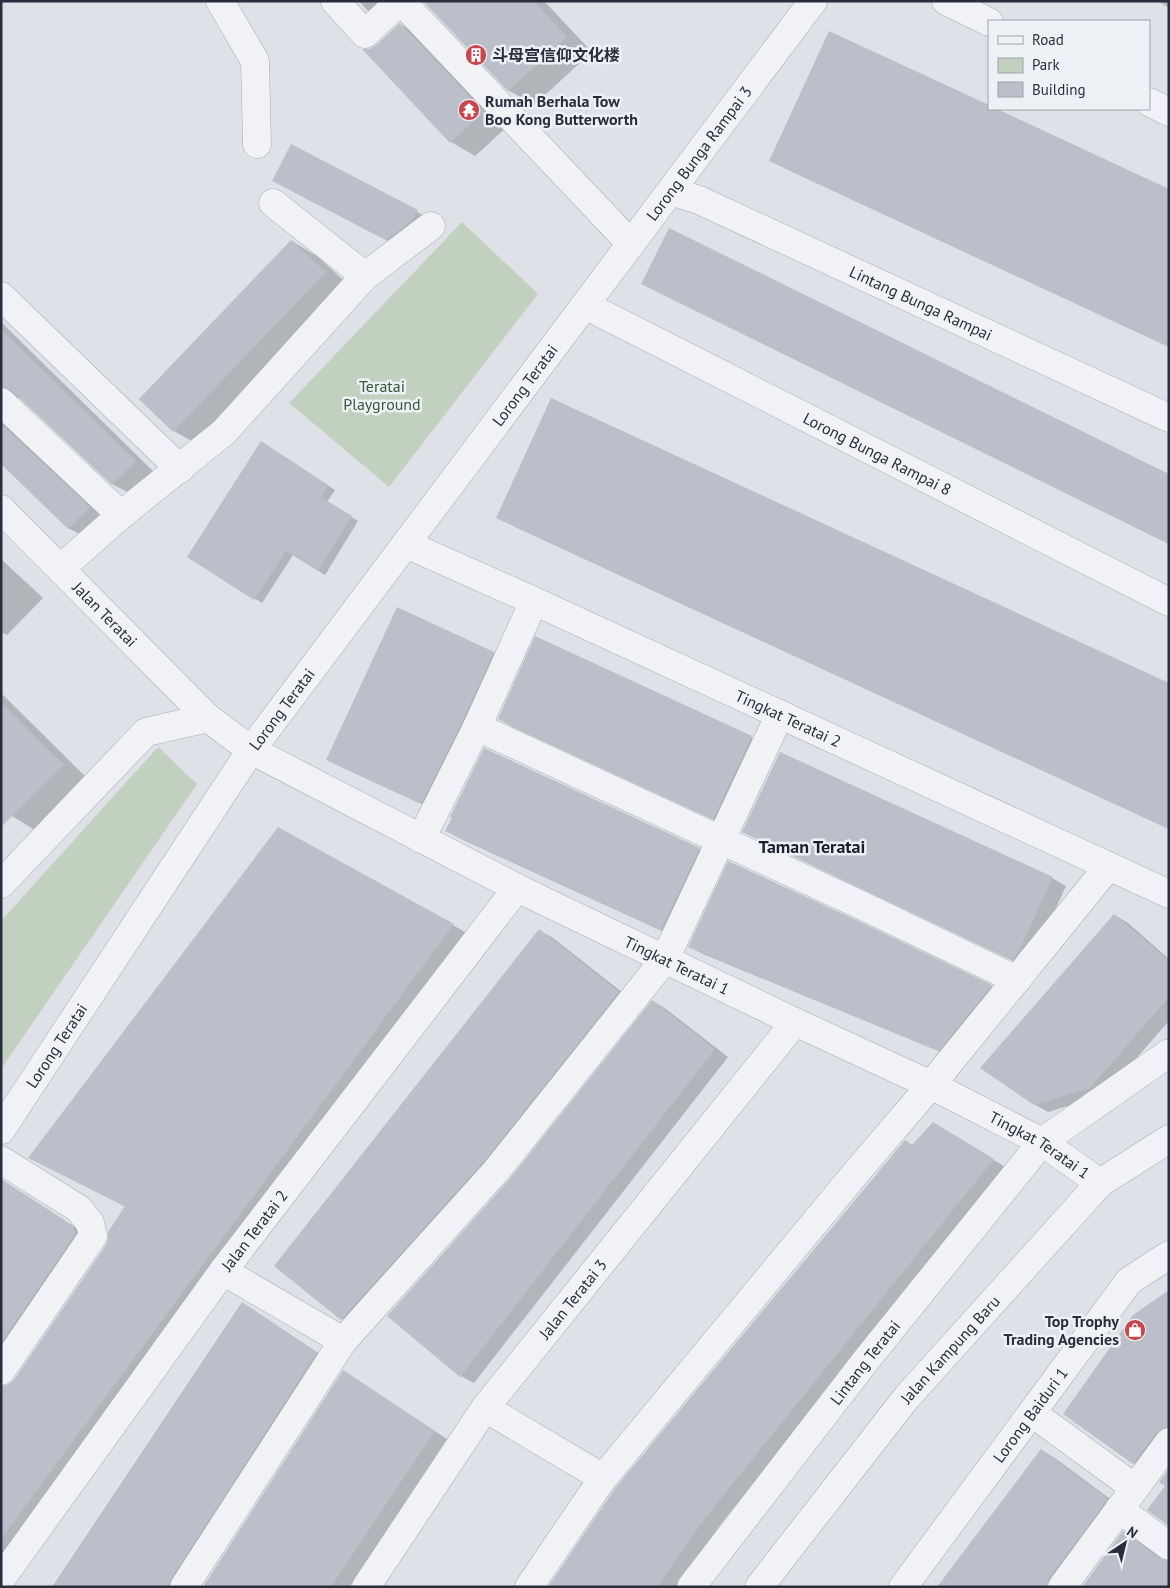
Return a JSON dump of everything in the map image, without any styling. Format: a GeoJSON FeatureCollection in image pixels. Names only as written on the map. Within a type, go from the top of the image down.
{"type":"FeatureCollection","features":[{"type":"Feature","properties":{"kind":"street"},"geometry":{"type":"LineString","coordinates":[[220,1],[255,61],[257,144]]}},
{"type":"Feature","properties":{"kind":"street"},"geometry":{"type":"LineString","coordinates":[[335,1],[365,34],[400,1],[631,244]]}},
{"type":"Feature","properties":{"kind":"street","name":"Lorong Bunga Rampai 3"},"geometry":{"type":"LineString","coordinates":[[585,305],[813,1]]}},
{"type":"Feature","properties":{"kind":"street"},"geometry":{"type":"LineString","coordinates":[[946,1],[988,22]]}},
{"type":"Feature","properties":{"kind":"street"},"geometry":{"type":"LineString","coordinates":[[1150,102],[1169,112]]}},
{"type":"Feature","properties":{"kind":"street","name":"Lintang Bunga Rampai"},"geometry":{"type":"LineString","coordinates":[[671,191],[708,205],[1169,418]]}},
{"type":"Feature","properties":{"kind":"street"},"geometry":{"type":"LineString","coordinates":[[273,203],[365,276]]}},
{"type":"Feature","properties":{"kind":"street"},"geometry":{"type":"LineString","coordinates":[[61,568],[121,515],[224,432],[365,276],[431,226]]}},
{"type":"Feature","properties":{"kind":"street"},"geometry":{"type":"LineString","coordinates":[[1,296],[180,469]]}},
{"type":"Feature","properties":{"kind":"street","name":"Lorong Teratai"},"geometry":{"type":"LineString","coordinates":[[1,1130],[251,750],[585,305]]}},
{"type":"Feature","properties":{"kind":"street","name":"Lorong Bunga Rampai 8"},"geometry":{"type":"LineString","coordinates":[[585,305],[1169,602]]}},
{"type":"Feature","properties":{"kind":"street"},"geometry":{"type":"LineString","coordinates":[[1,402],[121,515]]}},
{"type":"Feature","properties":{"kind":"street","name":"Jalan Teratai"},"geometry":{"type":"LineString","coordinates":[[1,509],[208,718],[251,750]]}},
{"type":"Feature","properties":{"kind":"street","name":"Tingkat Teratai 2"},"geometry":{"type":"LineString","coordinates":[[406,544],[534,601],[1169,894]]}},
{"type":"Feature","properties":{"kind":"street"},"geometry":{"type":"LineString","coordinates":[[421,839],[477,727],[534,601]]}},
{"type":"Feature","properties":{"kind":"street"},"geometry":{"type":"LineString","coordinates":[[184,1587],[343,1340],[496,1171],[665,959],[780,714]]}},
{"type":"Feature","properties":{"kind":"street"},"geometry":{"type":"LineString","coordinates":[[5,870],[146,732],[208,718]]}},
{"type":"Feature","properties":{"kind":"street"},"geometry":{"type":"LineString","coordinates":[[477,727],[870,909],[1017,980]]}},
{"type":"Feature","properties":{"kind":"street","name":"Tingkat Teratai 1"},"geometry":{"type":"LineString","coordinates":[[251,750],[517,888],[795,1022],[931,1085],[1042,1142],[1100,1183]]}},
{"type":"Feature","properties":{"kind":"street"},"geometry":{"type":"LineString","coordinates":[[529,1587],[603,1478],[847,1183],[931,1085],[1108,867]]}},
{"type":"Feature","properties":{"kind":"street","name":"Jalan Teratai 2"},"geometry":{"type":"LineString","coordinates":[[1,1579],[223,1271],[517,888]]}},
{"type":"Feature","properties":{"kind":"street","name":"Jalan Teratai 3"},"geometry":{"type":"LineString","coordinates":[[366,1587],[485,1408],[795,1022]]}},
{"type":"Feature","properties":{"kind":"street","name":"Lintang Teratai"},"geometry":{"type":"LineString","coordinates":[[691,1587],[867,1359],[1042,1142],[1169,1053]]}},
{"type":"Feature","properties":{"kind":"street","name":"Jalan Kampung Baru"},"geometry":{"type":"LineString","coordinates":[[759,1587],[907,1397],[1100,1183],[1169,1139]]}},
{"type":"Feature","properties":{"kind":"street"},"geometry":{"type":"LineString","coordinates":[[1,1160],[79,1209],[90,1223],[93,1236],[1,1371]]}},
{"type":"Feature","properties":{"kind":"street","name":"Lorong Baiduri 1"},"geometry":{"type":"LineString","coordinates":[[903,1587],[1129,1281],[1169,1255]]}},
{"type":"Feature","properties":{"kind":"street"},"geometry":{"type":"LineString","coordinates":[[223,1271],[343,1340]]}},
{"type":"Feature","properties":{"kind":"street"},"geometry":{"type":"LineString","coordinates":[[485,1408],[603,1478]]}},
{"type":"Feature","properties":{"kind":"street"},"geometry":{"type":"LineString","coordinates":[[1032,1413],[1127,1498],[1169,1546]]}},
{"type":"Feature","properties":{"kind":"street"},"geometry":{"type":"LineString","coordinates":[[1062,1587],[1169,1442]]}},
{"type":"Feature","properties":{"kind":"green space","name":"Teratai Playground"},"geometry":{"type":"Polygon","coordinates":[[[462,222],[538,294],[389,487],[289,403],[462,222]]]}},
{"type":"Feature","properties":{"kind":"green space"},"geometry":{"type":"Polygon","coordinates":[[[158,747],[197,784],[1,1069],[1,921],[158,747]]]}},
{"type":"Feature","properties":{"kind":"building"},"geometry":{"type":"Polygon","coordinates":[[[423,1],[534,1],[567,37],[508,91],[423,1]]]}},
{"type":"Feature","properties":{"kind":"building"},"geometry":{"type":"Polygon","coordinates":[[[400,23],[484,112],[450,143],[362,49],[369,49],[375,46],[400,23]]]}},
{"type":"Feature","properties":{"kind":"building"},"geometry":{"type":"Polygon","coordinates":[[[829,31],[988,105],[988,110],[999,110],[1169,189],[1169,347],[769,161],[829,31]]]}},
{"type":"Feature","properties":{"kind":"building"},"geometry":{"type":"Polygon","coordinates":[[[291,144],[418,210],[412,221],[386,240],[272,181],[291,144]]]}},
{"type":"Feature","properties":{"kind":"building"},"geometry":{"type":"Polygon","coordinates":[[[669,228],[1169,474],[1169,544],[641,284],[669,228]]]}},
{"type":"Feature","properties":{"kind":"building"},"geometry":{"type":"Polygon","coordinates":[[[291,240],[326,272],[173,432],[139,399],[291,240]]]}},
{"type":"Feature","properties":{"kind":"building"},"geometry":{"type":"Polygon","coordinates":[[[1,329],[136,461],[112,485],[12,391],[1,387],[1,329]]]}},
{"type":"Feature","properties":{"kind":"building"},"geometry":{"type":"Polygon","coordinates":[[[551,398],[1169,683],[1169,829],[496,518],[551,398]]]}},
{"type":"Feature","properties":{"kind":"building"},"geometry":{"type":"Polygon","coordinates":[[[1,424],[90,507],[68,529],[1,464],[1,424]]]}},
{"type":"Feature","properties":{"kind":"building"},"geometry":{"type":"Polygon","coordinates":[[[261,441],[328,485],[321,497],[352,516],[318,571],[286,551],[254,600],[187,557],[261,441]]]}},
{"type":"Feature","properties":{"kind":"building"},"geometry":{"type":"Polygon","coordinates":[[[397,607],[494,652],[421,804],[326,760],[397,607]]]}},
{"type":"Feature","properties":{"kind":"building"},"geometry":{"type":"Polygon","coordinates":[[[535,636],[752,736],[713,819],[498,719],[535,636]]]}},
{"type":"Feature","properties":{"kind":"building"},"geometry":{"type":"Polygon","coordinates":[[[1,703],[64,765],[1,827],[1,703]]]}},
{"type":"Feature","properties":{"kind":"building"},"geometry":{"type":"Polygon","coordinates":[[[484,748],[700,848],[661,930],[445,831],[484,748]]]}},
{"type":"Feature","properties":{"kind":"building"},"geometry":{"type":"Polygon","coordinates":[[[780,752],[1053,877],[1018,953],[1012,960],[742,832],[780,752]]]}},
{"type":"Feature","properties":{"kind":"building"},"geometry":{"type":"Polygon","coordinates":[[[278,827],[454,924],[1,1539],[1,1386],[8,1385],[14,1380],[106,1245],[108,1232],[125,1206],[28,1158],[278,827]]]}},
{"type":"Feature","properties":{"kind":"building"},"geometry":{"type":"Polygon","coordinates":[[[728,861],[992,985],[939,1051],[688,947],[728,861]]]}},
{"type":"Feature","properties":{"kind":"building"},"geometry":{"type":"Polygon","coordinates":[[[1114,914],[1169,961],[1169,997],[1090,1088],[1034,1105],[980,1068],[1114,914]]]}},
{"type":"Feature","properties":{"kind":"building"},"geometry":{"type":"Polygon","coordinates":[[[539,929],[619,992],[484,1161],[341,1320],[274,1266],[539,929]]]}},
{"type":"Feature","properties":{"kind":"building"},"geometry":{"type":"Polygon","coordinates":[[[652,1000],[715,1049],[460,1377],[387,1316],[508,1181],[652,1000]]]}},
{"type":"Feature","properties":{"kind":"building"},"geometry":{"type":"Polygon","coordinates":[[[933,1122],[994,1159],[706,1517],[657,1587],[548,1587],[616,1487],[905,1140],[912,1145],[933,1122]]]}},
{"type":"Feature","properties":{"kind":"building"},"geometry":{"type":"Polygon","coordinates":[[[1,1179],[72,1225],[76,1233],[1,1343],[1,1179]]]}},
{"type":"Feature","properties":{"kind":"building"},"geometry":{"type":"Polygon","coordinates":[[[1169,1290],[1169,1427],[1162,1428],[1156,1433],[1133,1464],[1063,1414],[1133,1315],[1169,1290]]]}},
{"type":"Feature","properties":{"kind":"building"},"geometry":{"type":"Polygon","coordinates":[[[242,1302],[317,1352],[171,1579],[168,1587],[52,1587],[242,1302]]]}},
{"type":"Feature","properties":{"kind":"building"},"geometry":{"type":"Polygon","coordinates":[[[343,1370],[435,1431],[331,1587],[203,1587],[343,1370]]]}},
{"type":"Feature","properties":{"kind":"building"},"geometry":{"type":"Polygon","coordinates":[[[1041,1449],[1108,1499],[1049,1578],[1047,1587],[937,1587],[1041,1449]]]}},
{"type":"Feature","properties":{"kind":"building"},"geometry":{"type":"Polygon","coordinates":[[[1169,1469],[1169,1526],[1147,1510],[1165,1486],[1159,1482],[1169,1469]]]}},
{"type":"Feature","properties":{"kind":"building"},"geometry":{"type":"Polygon","coordinates":[[[1123,1531],[1160,1559],[1169,1561],[1169,1587],[1082,1587],[1123,1531]]]}},
{"type":"Feature","properties":{"kind":"place","name":"斗母宫信仰文化楼"},"geometry":{"type":"Point","coordinates":[476,55]}},
{"type":"Feature","properties":{"kind":"place","name":"Rumah Berhala Tow Boo Kong Butterworth"},"geometry":{"type":"Point","coordinates":[469,110]}},
{"type":"Feature","properties":{"kind":"place","name":"Top Trophy Trading Agencies"},"geometry":{"type":"Point","coordinates":[1135,1330]}},
{"type":"Feature","properties":{"kind":"district","name":"Taman Teratai"},"geometry":{"type":"Point","coordinates":[812,846]}}]}
